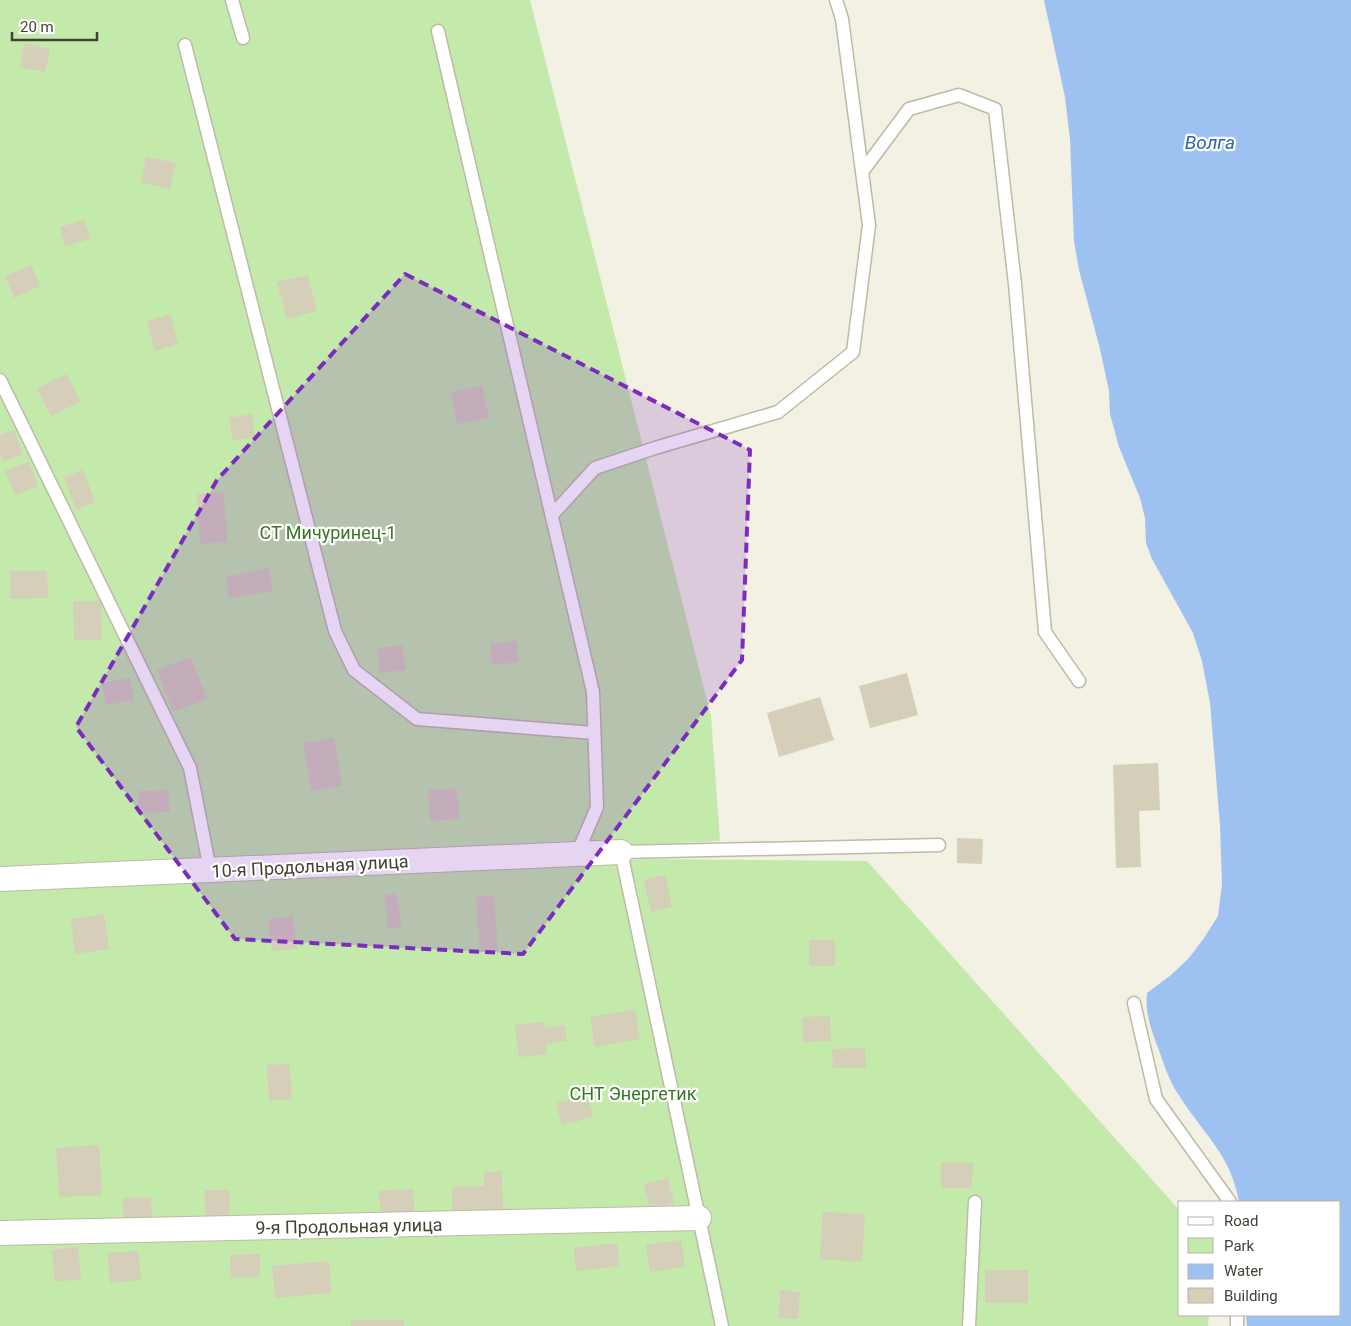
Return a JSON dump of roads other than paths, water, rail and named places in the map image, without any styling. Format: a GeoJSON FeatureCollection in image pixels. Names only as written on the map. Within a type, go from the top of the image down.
{"type":"FeatureCollection","features":[{"type":"Feature","properties":{"kind":"street","name":"10-я Продольная улица"},"geometry":{"type":"LineString","coordinates":[[0,879],[621,852]]}},
{"type":"Feature","properties":{"kind":"street","name":"9-я Продольная улица"},"geometry":{"type":"LineString","coordinates":[[0,1234],[699,1218]]}},
{"type":"Feature","properties":{"kind":"lane"},"geometry":{"type":"LineString","coordinates":[[232,0],[243,38]]}},
{"type":"Feature","properties":{"kind":"lane"},"geometry":{"type":"LineString","coordinates":[[552,515],[595,468],[655,448],[778,412],[853,352],[869,225],[842,19],[836,0]]}},
{"type":"Feature","properties":{"kind":"lane"},"geometry":{"type":"LineString","coordinates":[[438,31],[593,692],[597,807],[577,854]]}},
{"type":"Feature","properties":{"kind":"lane"},"geometry":{"type":"LineString","coordinates":[[185,45],[335,631],[354,670],[417,719],[594,733]]}},
{"type":"Feature","properties":{"kind":"lane"},"geometry":{"type":"LineString","coordinates":[[862,172],[909,110],[959,95],[995,109],[1015,284],[1045,632],[1079,681]]}},
{"type":"Feature","properties":{"kind":"lane"},"geometry":{"type":"LineString","coordinates":[[0,380],[190,768],[210,870]]}},
{"type":"Feature","properties":{"kind":"lane"},"geometry":{"type":"LineString","coordinates":[[722,1326],[621,852],[939,845]]}},
{"type":"Feature","properties":{"kind":"lane"},"geometry":{"type":"LineString","coordinates":[[1134,1003],[1156,1099],[1229,1201]]}},
{"type":"Feature","properties":{"kind":"lane"},"geometry":{"type":"LineString","coordinates":[[969,1326],[975,1202]]}},
{"type":"Feature","properties":{"kind":"water","name":"Волга"},"geometry":{"type":"Polygon","coordinates":[[[1044,0],[1351,0],[1351,1326],[1247,1326],[1246,1316],[1341,1316],[1341,1201],[1239,1201],[1235,1185],[1223,1157],[1187,1108],[1171,1082],[1154,1038],[1149,1019],[1147,993],[1171,975],[1189,958],[1218,916],[1222,884],[1220,825],[1210,703],[1202,661],[1193,633],[1152,559],[1146,543],[1145,518],[1140,498],[1119,447],[1110,414],[1109,391],[1079,270],[1074,242],[1070,139],[1065,97],[1044,0]]]}},
{"type":"Feature","properties":{"kind":"park label","name":"СТ Мичуринец-1"},"geometry":{"type":"Point","coordinates":[328,532]}},
{"type":"Feature","properties":{"kind":"park label","name":"СНТ Энергетик"},"geometry":{"type":"Point","coordinates":[633,1093]}}]}
